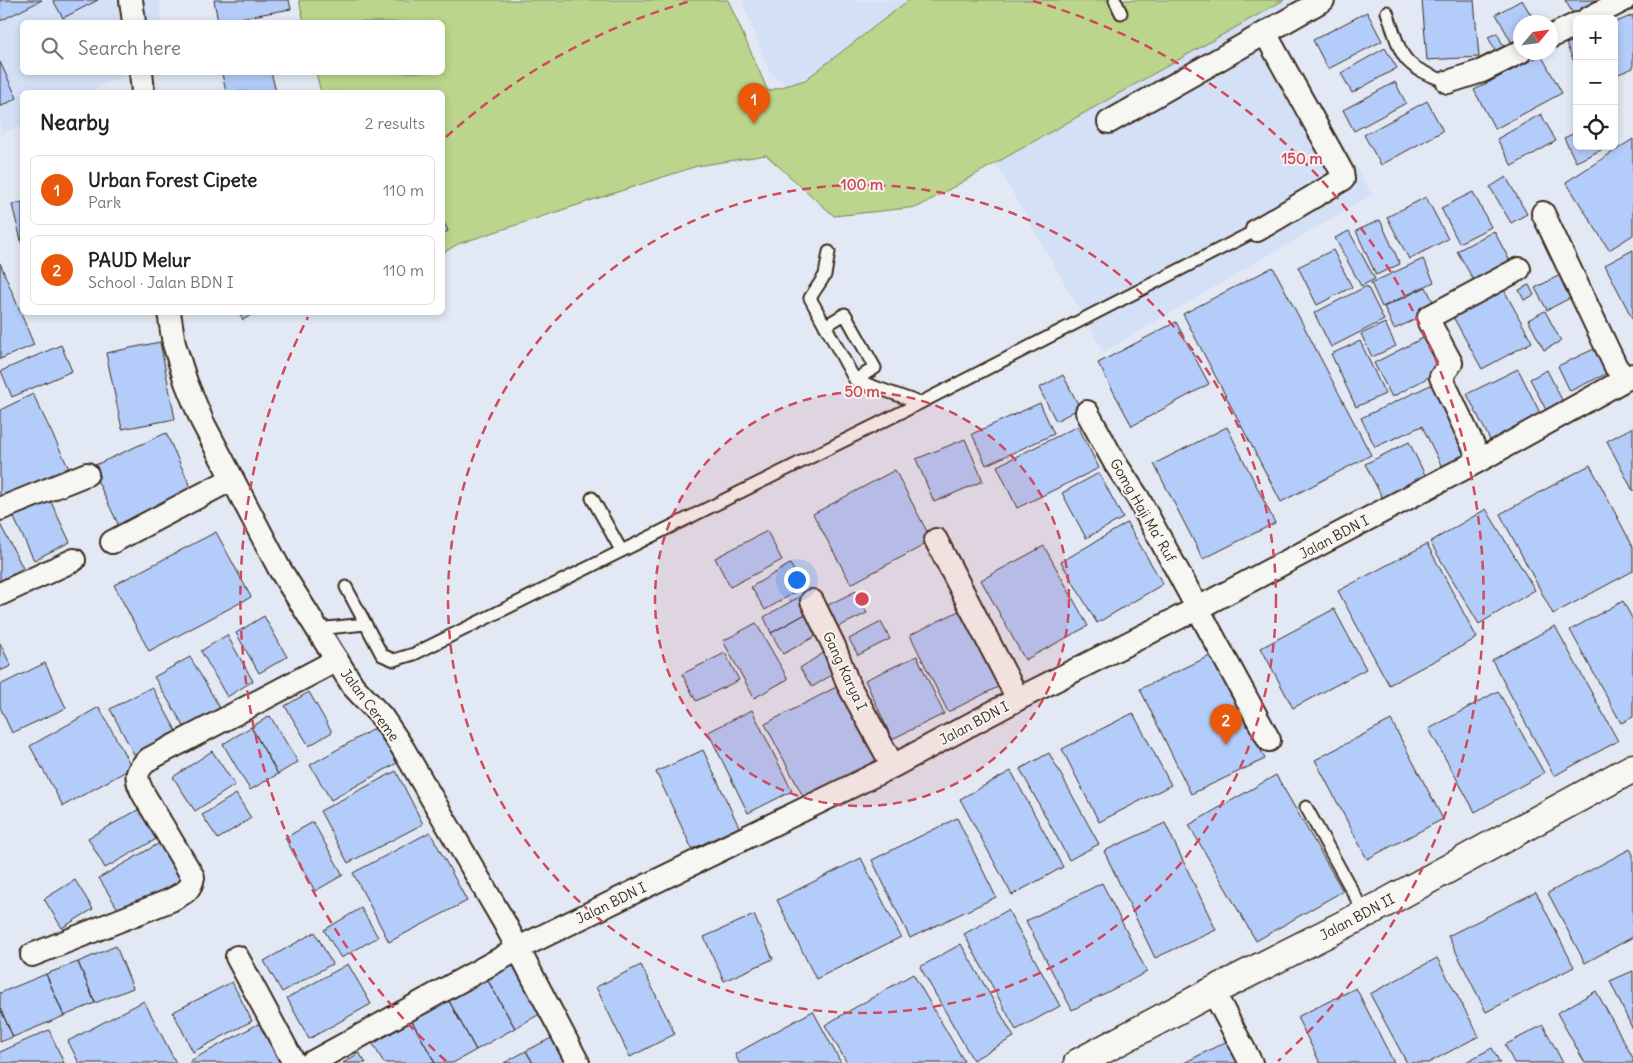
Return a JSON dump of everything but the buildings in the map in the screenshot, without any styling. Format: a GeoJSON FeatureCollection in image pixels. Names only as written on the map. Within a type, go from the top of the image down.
{"type":"FeatureCollection","features":[{"type":"Feature","properties":{"kind":"street"},"geometry":{"type":"LineString","coordinates":[[131,0],[134,20]]}},
{"type":"Feature","properties":{"kind":"street"},"geometry":{"type":"LineString","coordinates":[[1109,122],[1323,0]]}},
{"type":"Feature","properties":{"kind":"street"},"geometry":{"type":"LineString","coordinates":[[1595,15],[1624,0]]}},
{"type":"Feature","properties":{"kind":"street"},"geometry":{"type":"LineString","coordinates":[[1558,33],[1573,26]]}},
{"type":"Feature","properties":{"kind":"street"},"geometry":{"type":"LineString","coordinates":[[1257,230],[1343,179],[1342,172],[1265,33]]}},
{"type":"Feature","properties":{"kind":"street"},"geometry":{"type":"LineString","coordinates":[[1448,82],[1482,72],[1513,56]]}},
{"type":"Feature","properties":{"kind":"street"},"geometry":{"type":"LineString","coordinates":[[141,75],[143,90]]}},
{"type":"Feature","properties":{"kind":"street"},"geometry":{"type":"LineString","coordinates":[[1543,213],[1616,367],[1629,377]]}},
{"type":"Feature","properties":{"kind":"street"},"geometry":{"type":"LineString","coordinates":[[1480,460],[1440,377],[1451,363],[1428,322],[1429,317],[1519,269]]}},
{"type":"Feature","properties":{"kind":"street","name":"Jalan Cereme"},"geometry":{"type":"LineString","coordinates":[[169,315],[174,344],[186,382],[202,421],[280,568],[353,686],[382,717],[393,732],[518,949],[578,1063]]}},
{"type":"Feature","properties":{"kind":"street","name":"Jalan BDN I"},"geometry":{"type":"LineString","coordinates":[[311,1063],[518,949],[894,766],[1018,699],[1198,608],[1480,460],[1629,377]]}},
{"type":"Feature","properties":{"kind":"street","name":"Gomg Haji Ma’ Ruf"},"geometry":{"type":"LineString","coordinates":[[1087,412],[1114,463],[1138,498],[1269,740]]}},
{"type":"Feature","properties":{"kind":"street"},"geometry":{"type":"LineString","coordinates":[[0,509],[87,474]]}},
{"type":"Feature","properties":{"kind":"street"},"geometry":{"type":"LineString","coordinates":[[112,542],[232,479]]}},
{"type":"Feature","properties":{"kind":"street"},"geometry":{"type":"LineString","coordinates":[[936,540],[1018,699]]}},
{"type":"Feature","properties":{"kind":"street"},"geometry":{"type":"LineString","coordinates":[[0,594],[74,560]]}},
{"type":"Feature","properties":{"kind":"street","name":"Gang Karya I"},"geometry":{"type":"LineString","coordinates":[[812,600],[834,646],[848,684],[894,766]]}},
{"type":"Feature","properties":{"kind":"street"},"geometry":{"type":"LineString","coordinates":[[32,955],[157,906],[187,892],[192,884],[193,877],[137,781],[139,768],[149,759],[337,660]]}},
{"type":"Feature","properties":{"kind":"street","name":"Jalan BDN II"},"geometry":{"type":"LineString","coordinates":[[1078,1063],[1213,991],[1365,914],[1633,768]]}},
{"type":"Feature","properties":{"kind":"street"},"geometry":{"type":"LineString","coordinates":[[237,957],[294,1063]]}},
{"type":"Feature","properties":{"kind":"street"},"geometry":{"type":"LineString","coordinates":[[1213,991],[1251,1063]]}},
{"type":"Feature","properties":{"kind":"lane"},"geometry":{"type":"LineString","coordinates":[[1115,0],[1121,13]]}},
{"type":"Feature","properties":{"kind":"lane"},"geometry":{"type":"LineString","coordinates":[[1387,12],[1403,57],[1415,69],[1448,82]]}},
{"type":"Feature","properties":{"kind":"lane"},"geometry":{"type":"LineString","coordinates":[[346,587],[382,655],[394,660],[414,654],[920,403],[1257,230]]}},
{"type":"Feature","properties":{"kind":"lane"},"geometry":{"type":"LineString","coordinates":[[829,252],[825,275],[810,298],[855,380],[920,403]]}},
{"type":"Feature","properties":{"kind":"lane"},"geometry":{"type":"LineString","coordinates":[[825,326],[845,314],[850,322],[875,368],[855,380]]}},
{"type":"Feature","properties":{"kind":"lane"},"geometry":{"type":"LineString","coordinates":[[592,498],[621,550]]}},
{"type":"Feature","properties":{"kind":"lane"},"geometry":{"type":"LineString","coordinates":[[318,629],[365,624]]}},
{"type":"Feature","properties":{"kind":"lane"},"geometry":{"type":"LineString","coordinates":[[1306,807],[1365,914]]}},
{"type":"Feature","properties":{"kind":"shaded area"},"geometry":{"type":"Polygon","coordinates":[[[0,0],[160,0],[161,20],[20,20],[20,75],[125,75],[91,90],[20,90],[20,125],[0,135],[0,0]]]}},
{"type":"Feature","properties":{"kind":"shaded area"},"geometry":{"type":"Polygon","coordinates":[[[742,0],[1297,0],[1270,16],[1372,195],[1104,352],[962,105],[835,122],[770,73],[742,0]]]}},
{"type":"Feature","properties":{"kind":"green space"},"geometry":{"type":"Polygon","coordinates":[[[299,0],[728,0],[768,91],[805,80],[909,0],[1284,0],[918,207],[834,216],[766,155],[697,166],[458,244],[445,252],[445,90],[320,90],[317,75],[445,75],[445,20],[304,20],[299,0]]]}},
{"type":"Feature","properties":{"kind":"place","name":"Urban Forest Cipete"},"geometry":{"type":"Point","coordinates":[754,124]}},
{"type":"Feature","properties":{"kind":"place","name":"PAUD Melur"},"geometry":{"type":"Point","coordinates":[1226,745]}}]}
